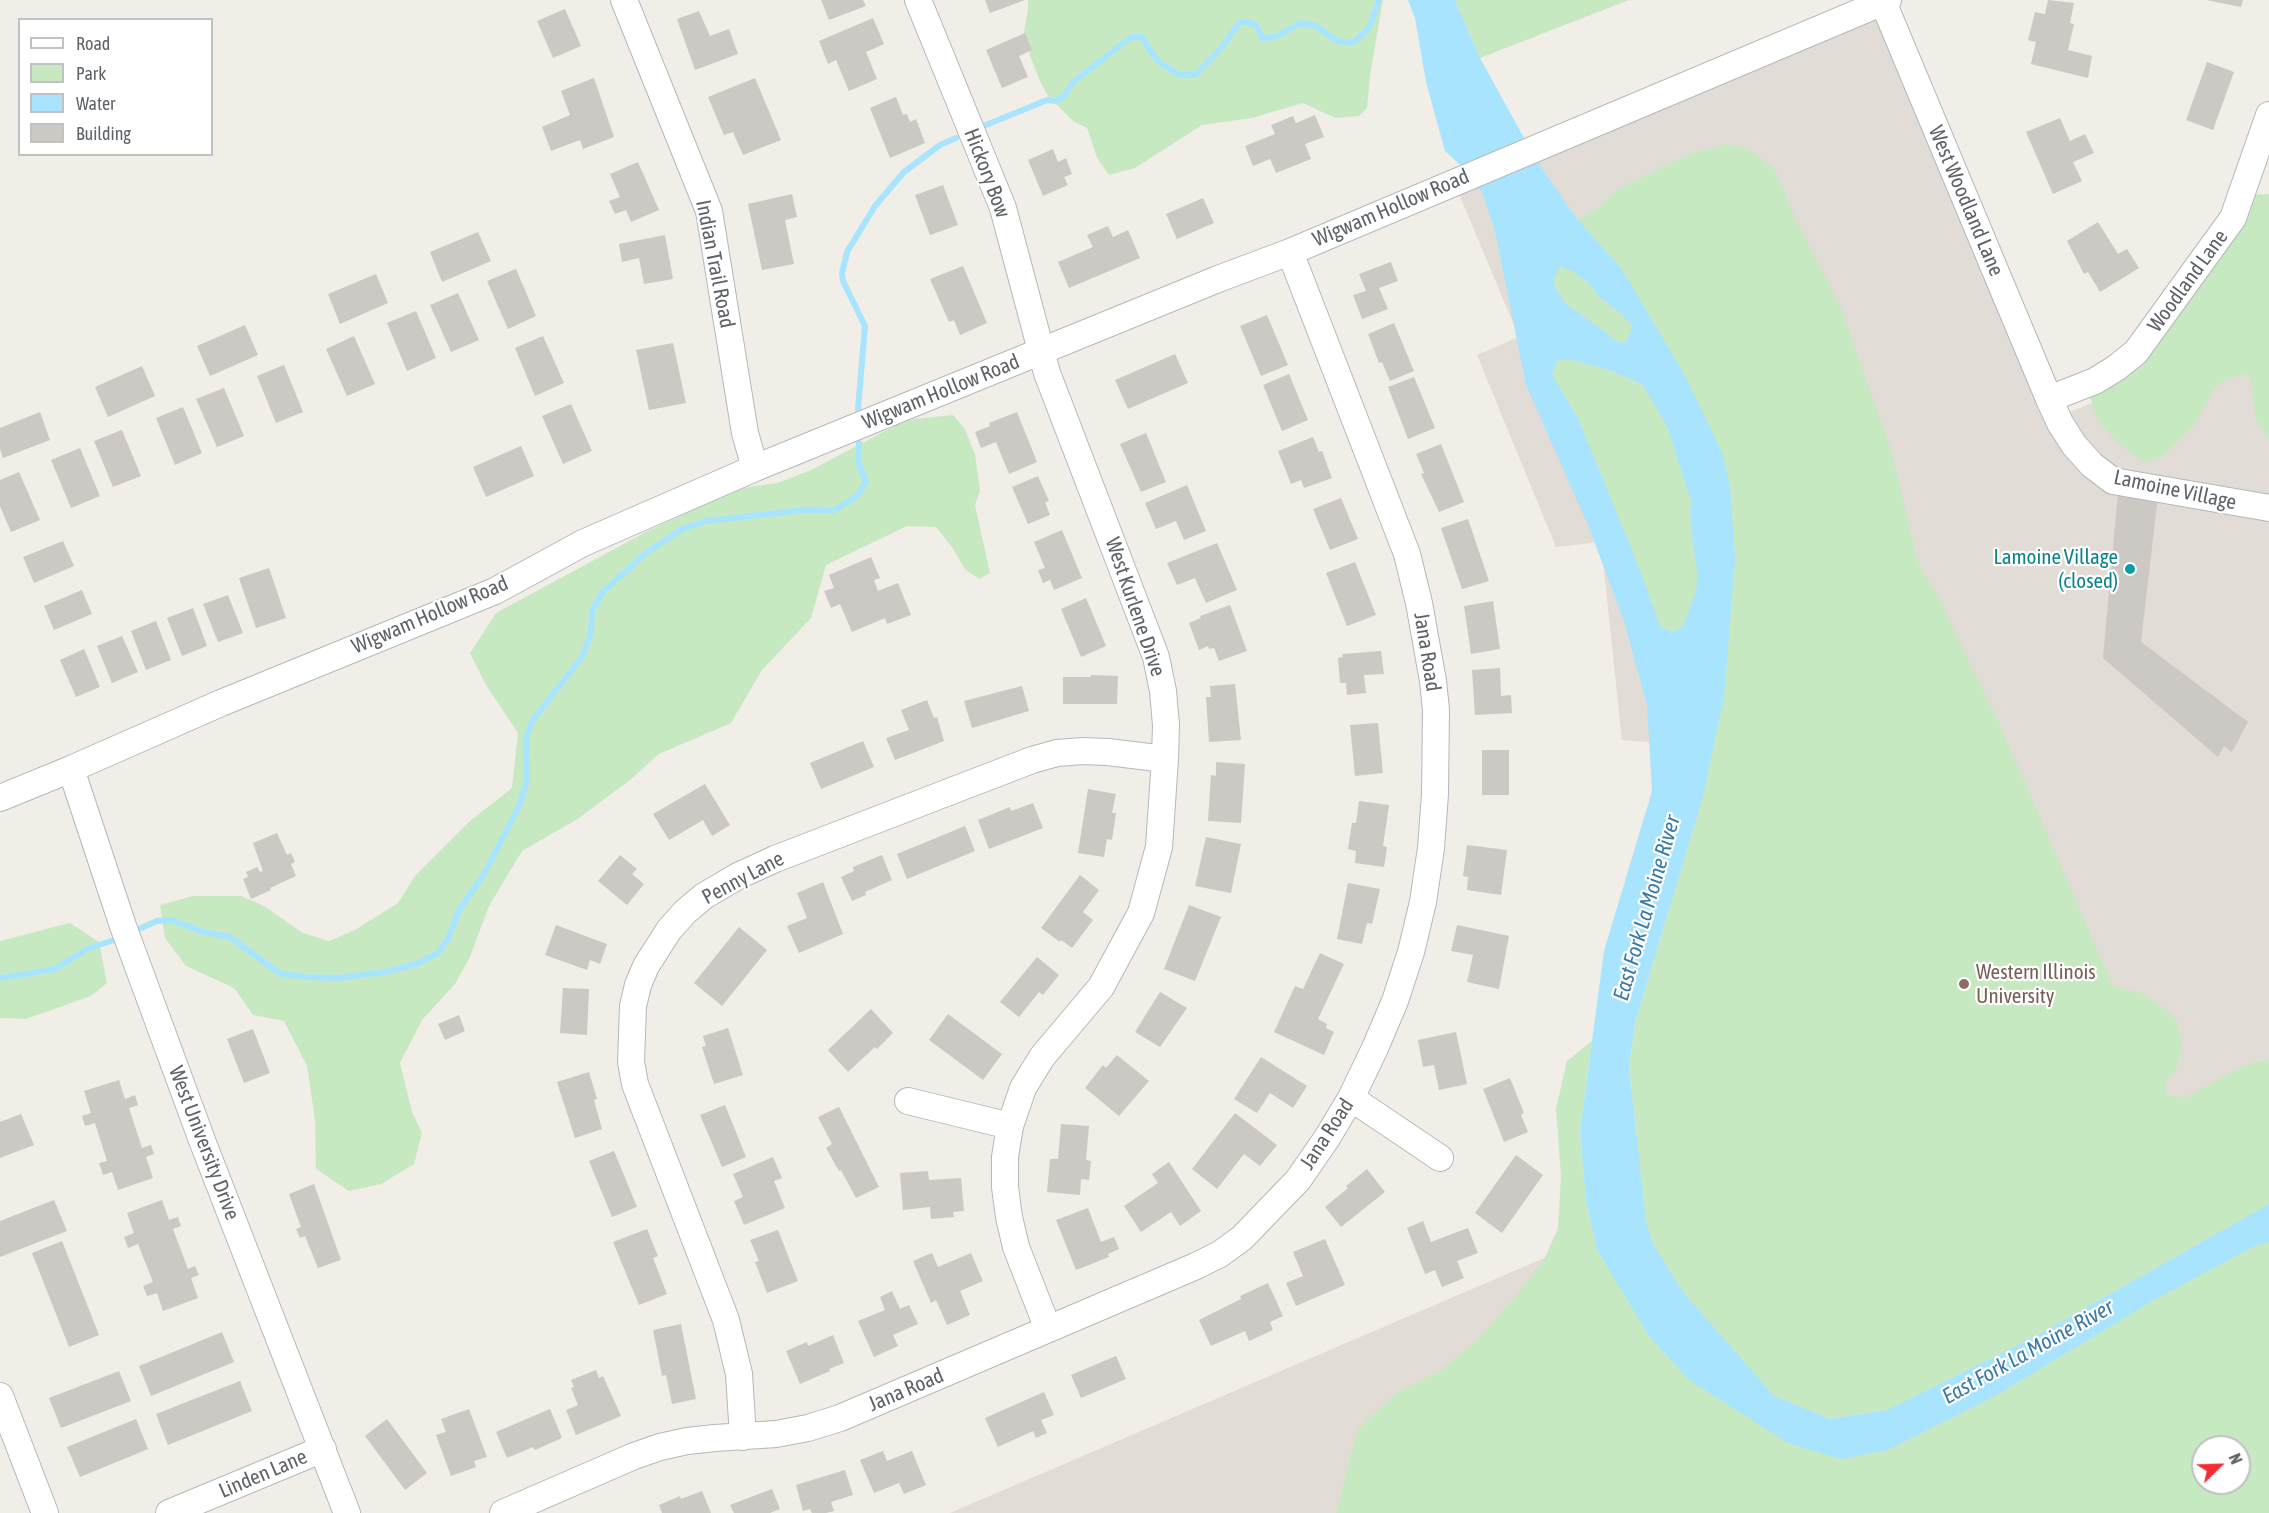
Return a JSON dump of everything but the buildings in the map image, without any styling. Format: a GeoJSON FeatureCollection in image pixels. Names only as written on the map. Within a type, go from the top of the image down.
{"type":"FeatureCollection","features":[{"type":"Feature","properties":{"kind":"street","name":"Indian Trail Road"},"geometry":{"type":"LineString","coordinates":[[624,0],[709,211],[745,433],[755,468]]}},
{"type":"Feature","properties":{"kind":"street","name":"Hickory Bow"},"geometry":{"type":"LineString","coordinates":[[918,0],[1003,208],[1042,351]]}},
{"type":"Feature","properties":{"kind":"street","name":"Wigwam Hollow Road"},"geometry":{"type":"LineString","coordinates":[[0,798],[232,699],[495,591],[583,543],[755,468],[1290,252],[1544,143],[1886,1]]}},
{"type":"Feature","properties":{"kind":"street","name":"West Woodland Lane"},"geometry":{"type":"LineString","coordinates":[[1886,1],[2049,399]]}},
{"type":"Feature","properties":{"kind":"street","name":"Woodland Lane"},"geometry":{"type":"LineString","coordinates":[[2049,399],[2095,381],[2136,352],[2233,218],[2269,115]]}},
{"type":"Feature","properties":{"kind":"street","name":"Jana Road"},"geometry":{"type":"LineString","coordinates":[[504,1513],[634,1456],[660,1447],[687,1441],[797,1430],[840,1418],[1196,1266],[1220,1254],[1242,1238],[1298,1180],[1351,1098],[1395,1001],[1411,952],[1423,902],[1431,848],[1435,794],[1436,710],[1419,603],[1407,554],[1290,252]]}},
{"type":"Feature","properties":{"kind":"street","name":"West Kurlene Drive"},"geometry":{"type":"LineString","coordinates":[[1042,351],[1047,373],[1156,657],[1163,691],[1166,725],[1159,847],[1140,913],[1101,987],[1042,1057],[1023,1088],[1010,1126],[1005,1157],[1008,1217],[1016,1246],[1048,1329]]}},
{"type":"Feature","properties":{"kind":"street","name":"Lamoine Village"},"geometry":{"type":"LineString","coordinates":[[2049,399],[2074,445],[2092,465],[2113,481],[2269,508]]}},
{"type":"Feature","properties":{"kind":"street","name":"Penny Lane"},"geometry":{"type":"LineString","coordinates":[[743,1437],[739,1374],[726,1320],[635,1084],[631,1062],[633,1006],[646,966],[669,930],[704,896],[738,876],[775,859],[1032,760],[1057,753],[1108,752],[1165,759]]}},
{"type":"Feature","properties":{"kind":"street","name":"West University Drive"},"geometry":{"type":"LineString","coordinates":[[71,769],[123,926],[195,1121],[347,1513]]}},
{"type":"Feature","properties":{"kind":"street"},"geometry":{"type":"LineString","coordinates":[[1351,1098],[1440,1158]]}},
{"type":"Feature","properties":{"kind":"street"},"geometry":{"type":"LineString","coordinates":[[908,1101],[1010,1126]]}},
{"type":"Feature","properties":{"kind":"street"},"geometry":{"type":"LineString","coordinates":[[0,1396],[45,1513]]}},
{"type":"Feature","properties":{"kind":"street","name":"Linden Lane"},"geometry":{"type":"LineString","coordinates":[[169,1513],[323,1449]]}},
{"type":"Feature","properties":{"kind":"shaded area","name":"Western Illinois University"},"geometry":{"type":"Polygon","coordinates":[[[1883,2],[2057,417],[2137,385],[2269,371],[2269,1513],[950,1513],[1626,1223],[1691,746],[1622,740],[1601,542],[1556,547],[1477,355],[1519,337],[1454,182],[1883,2]]]}},
{"type":"Feature","properties":{"kind":"green space"},"geometry":{"type":"Polygon","coordinates":[[[1028,0],[1383,0],[1370,75],[1367,108],[1359,116],[1335,118],[1303,103],[1252,118],[1202,125],[1135,168],[1109,175],[1097,158],[1087,128],[1073,121],[1048,96],[1039,79],[1023,37],[1028,0]]]}},
{"type":"Feature","properties":{"kind":"green space"},"geometry":{"type":"Polygon","coordinates":[[[1455,0],[1629,0],[1480,58],[1455,0]]]}},
{"type":"Feature","properties":{"kind":"green space"},"geometry":{"type":"Polygon","coordinates":[[[1727,144],[1750,149],[1775,170],[1797,222],[1842,310],[1892,453],[1918,563],[1935,591],[2000,725],[2113,986],[2144,994],[2177,1020],[2182,1046],[2176,1071],[2165,1082],[2166,1092],[2170,1096],[2187,1097],[2231,1072],[2250,1064],[2269,1060],[2269,1204],[2034,1337],[1886,1410],[1830,1419],[1774,1396],[1683,1292],[1653,1244],[1646,1222],[1629,1067],[1635,1023],[1702,800],[1730,486],[1577,219],[1599,208],[1616,190],[1689,154],[1727,144]]]}},
{"type":"Feature","properties":{"kind":"green space"},"geometry":{"type":"Polygon","coordinates":[[[2269,194],[2269,440],[2256,420],[2250,377],[2243,374],[2225,380],[2214,389],[2195,424],[2160,458],[2144,463],[2117,442],[2098,420],[2086,385],[2117,368],[2243,195],[2269,194]]]}},
{"type":"Feature","properties":{"kind":"green space"},"geometry":{"type":"Polygon","coordinates":[[[1559,266],[1576,272],[1577,276],[1586,280],[1600,297],[1632,326],[1627,341],[1621,343],[1612,339],[1565,303],[1553,283],[1559,266]]]}},
{"type":"Feature","properties":{"kind":"green space"},"geometry":{"type":"Polygon","coordinates":[[[1569,359],[1612,371],[1643,385],[1667,425],[1692,504],[1690,510],[1692,538],[1698,575],[1696,591],[1683,628],[1674,632],[1660,626],[1640,570],[1578,418],[1551,375],[1557,361],[1569,359]]]}},
{"type":"Feature","properties":{"kind":"green space"},"geometry":{"type":"Polygon","coordinates":[[[953,415],[965,429],[975,455],[980,491],[975,505],[990,573],[979,579],[965,569],[952,547],[936,527],[907,526],[826,565],[811,618],[762,670],[731,723],[659,754],[630,780],[576,820],[522,851],[489,906],[470,957],[455,984],[422,1020],[400,1063],[412,1112],[422,1133],[414,1164],[381,1184],[349,1191],[316,1169],[315,1120],[307,1066],[284,1021],[253,1015],[234,988],[186,966],[165,938],[160,905],[193,896],[241,896],[264,906],[303,933],[329,941],[355,930],[398,903],[415,876],[470,821],[512,788],[518,733],[486,685],[470,653],[496,613],[646,532],[735,489],[777,483],[809,471],[906,420],[953,415]]]}},
{"type":"Feature","properties":{"kind":"green space"},"geometry":{"type":"Polygon","coordinates":[[[70,923],[99,942],[107,983],[91,996],[26,1019],[0,1018],[0,941],[70,923]]]}},
{"type":"Feature","properties":{"kind":"green space"},"geometry":{"type":"Polygon","coordinates":[[[1592,1041],[1580,1131],[1586,1200],[1788,1443],[1841,1459],[1888,1450],[1997,1395],[2154,1300],[2255,1246],[2269,1242],[2269,1513],[1336,1513],[1357,1431],[1397,1392],[1440,1371],[1475,1342],[1544,1260],[1558,1228],[1561,1176],[1556,1109],[1567,1061],[1592,1041]]]}},
{"type":"Feature","properties":{"kind":"water","name":"East Fork La Moine River"},"geometry":{"type":"Polygon","coordinates":[[[1408,0],[1455,0],[1480,58],[1535,158],[1577,219],[1621,268],[1683,372],[1722,452],[1730,486],[1735,558],[1724,698],[1702,800],[1635,1023],[1629,1067],[1646,1222],[1653,1244],[1683,1292],[1774,1396],[1830,1419],[1887,1410],[2034,1337],[2269,1204],[2269,1242],[2255,1246],[2154,1300],[1997,1395],[1888,1450],[1841,1459],[1788,1443],[1689,1380],[1649,1336],[1597,1250],[1586,1200],[1580,1131],[1604,951],[1652,791],[1647,705],[1624,621],[1590,530],[1526,385],[1495,231],[1483,195],[1472,176],[1445,151],[1426,82],[1415,18],[1408,0]],[[1559,266],[1553,283],[1565,303],[1612,339],[1621,343],[1627,341],[1632,326],[1600,297],[1586,280],[1577,276],[1576,272],[1559,266]],[[1569,359],[1557,361],[1552,375],[1578,418],[1640,570],[1660,626],[1673,632],[1683,627],[1696,591],[1698,575],[1692,538],[1690,510],[1692,504],[1667,426],[1643,385],[1612,371],[1569,359]]]}},
{"type":"Feature","properties":{"kind":"waterway"},"geometry":{"type":"LineString","coordinates":[[986,125],[1047,100],[1057,101],[1065,95],[1073,82],[1131,37],[1143,37],[1159,62],[1179,75],[1195,75],[1223,46],[1239,23],[1250,22],[1256,25],[1262,38],[1276,37],[1300,23],[1316,26],[1337,41],[1353,43],[1369,28],[1379,0]]}},
{"type":"Feature","properties":{"kind":"waterway"},"geometry":{"type":"LineString","coordinates":[[858,409],[865,326],[843,281],[842,273],[847,252],[875,206],[904,172],[940,145],[956,138]]}},
{"type":"Feature","properties":{"kind":"waterway"},"geometry":{"type":"LineString","coordinates":[[141,928],[157,921],[172,920],[203,932],[230,937],[279,973],[305,977],[339,978],[390,971],[419,963],[438,953],[448,939],[459,910],[484,874],[520,804],[527,781],[526,738],[532,721],[582,657],[591,633],[592,611],[603,592],[646,553],[682,529],[706,521],[804,510],[833,511],[857,496],[866,482],[859,464],[859,443]]}},
{"type":"Feature","properties":{"kind":"waterway"},"geometry":{"type":"LineString","coordinates":[[0,978],[55,969],[87,949],[117,939]]}},
{"type":"Feature","properties":{"kind":"place","name":"Lamoine Village (closed)"},"geometry":{"type":"Point","coordinates":[2130,569]}},
{"type":"Feature","properties":{"kind":"place","name":"Western Illinois University"},"geometry":{"type":"Point","coordinates":[1964,984]}}]}
